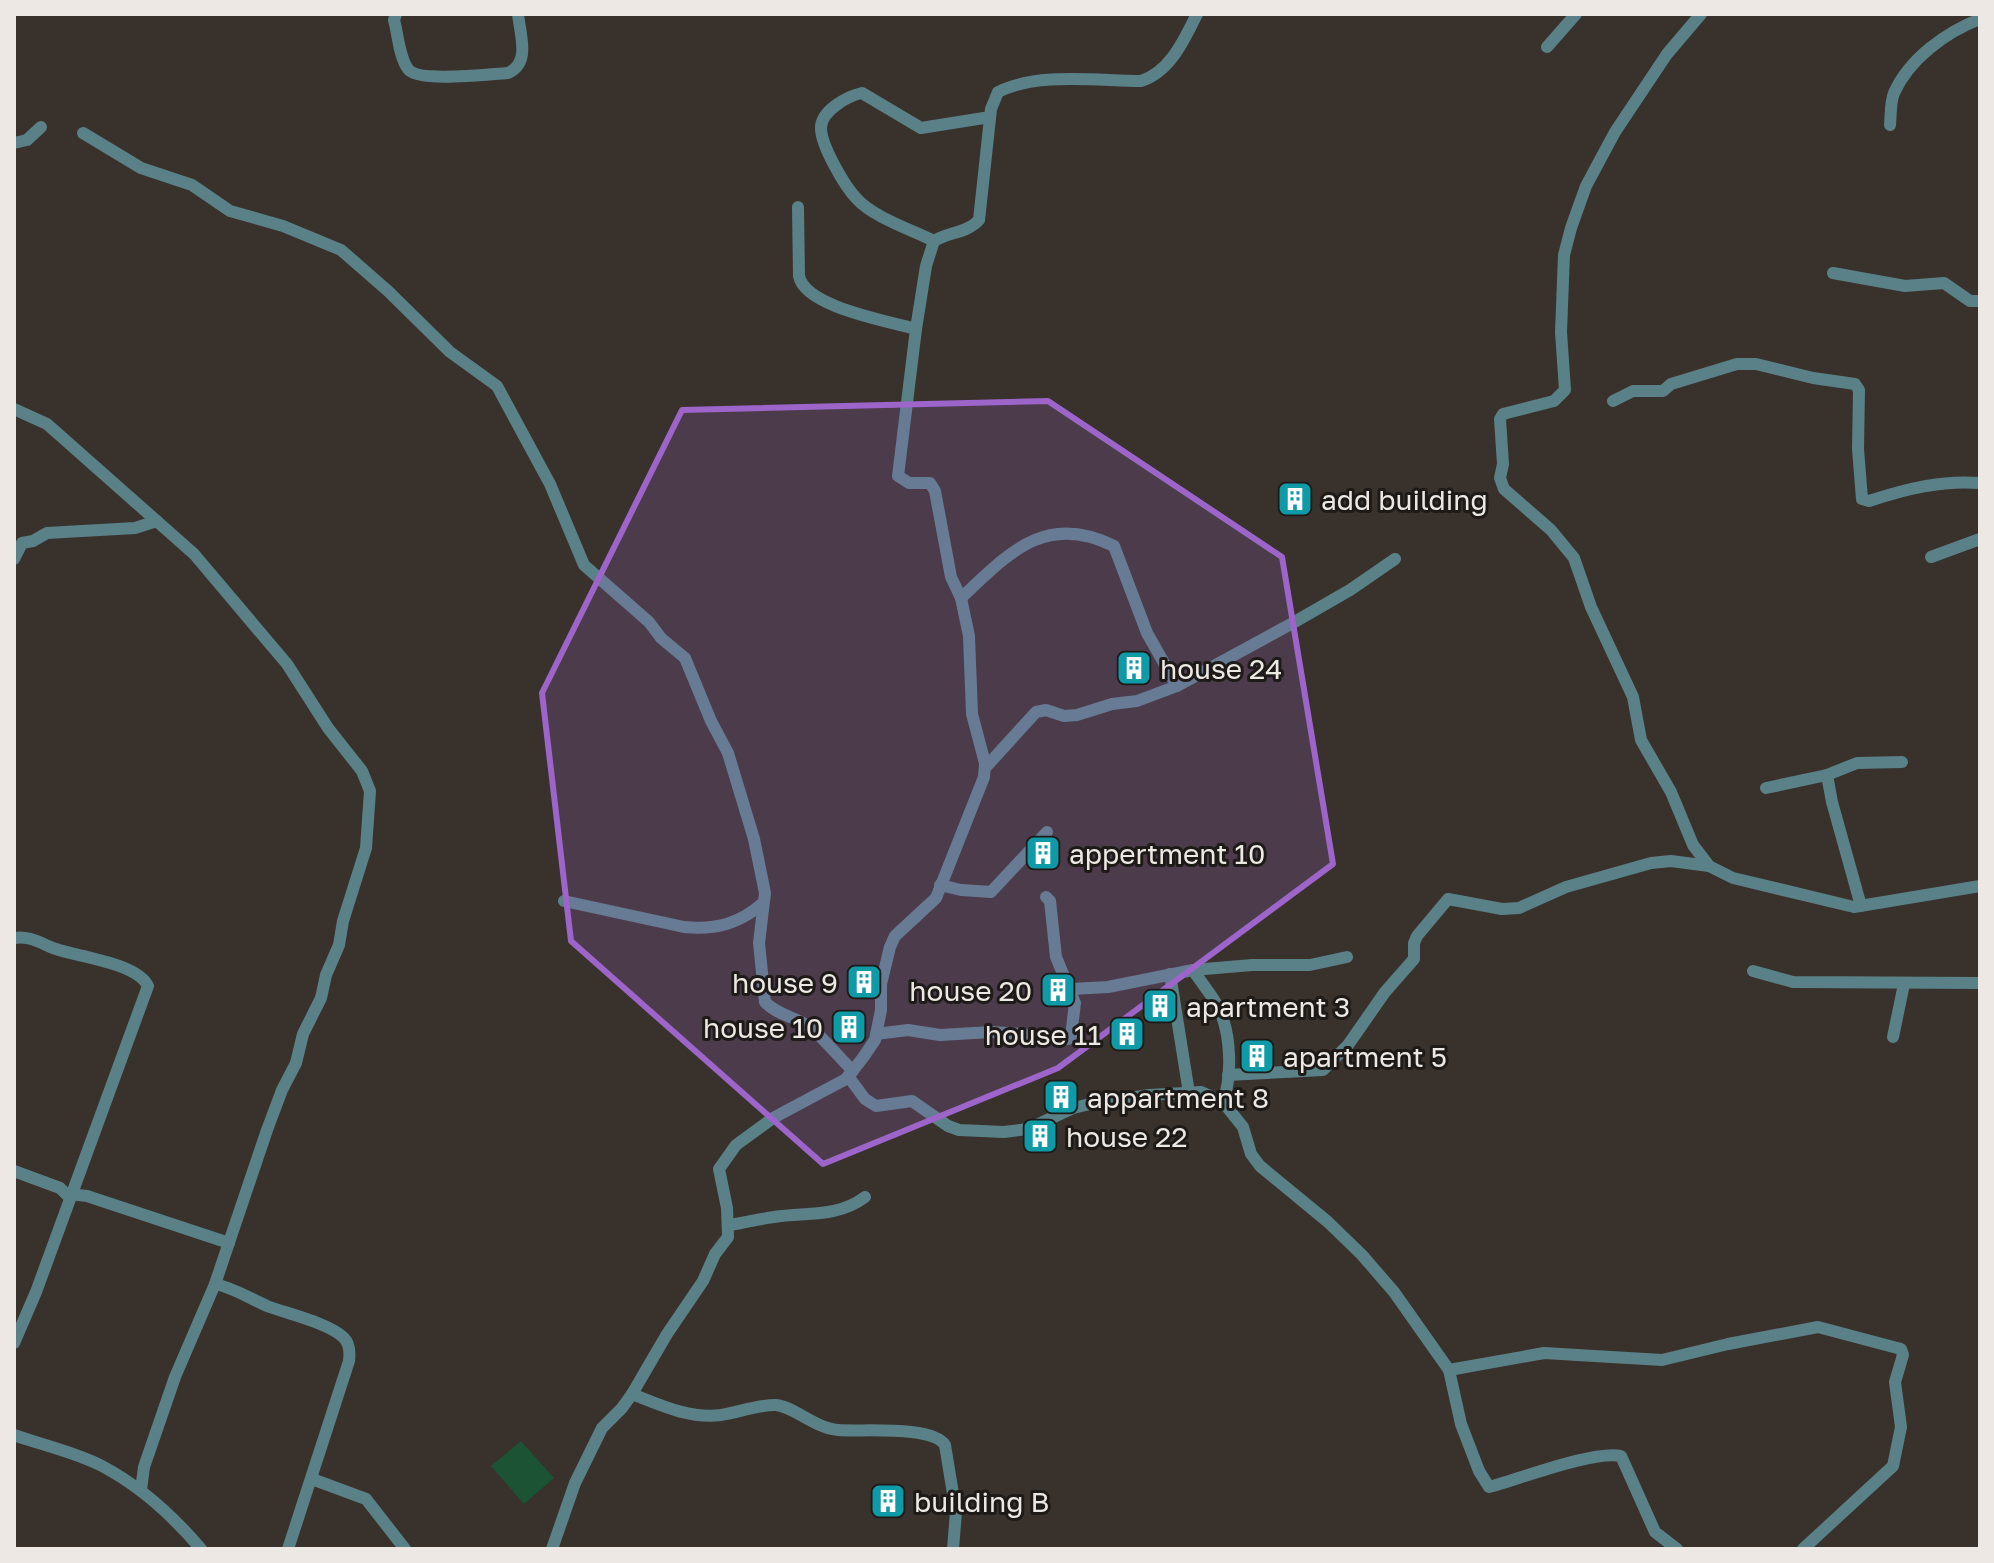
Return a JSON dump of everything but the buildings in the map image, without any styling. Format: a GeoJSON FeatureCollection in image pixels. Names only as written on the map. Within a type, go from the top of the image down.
{"type":"FeatureCollection","features":[{"type":"Feature","properties":{"kind":"street"},"geometry":{"type":"LineString","coordinates":[[396,14],[394,20],[406,67],[412,73],[440,76],[508,73],[517,69],[522,59],[518,14]]}},
{"type":"Feature","properties":{"kind":"street"},"geometry":{"type":"LineString","coordinates":[[990,117],[921,128],[862,93],[843,101],[823,119],[821,128],[824,144],[857,200],[934,241],[972,228],[979,220],[990,117],[998,92],[1022,83],[1141,81],[1152,77],[1164,68],[1197,14]]}},
{"type":"Feature","properties":{"kind":"street"},"geometry":{"type":"LineString","coordinates":[[1547,47],[1576,14]]}},
{"type":"Feature","properties":{"kind":"street"},"geometry":{"type":"LineString","coordinates":[[1701,14],[1667,54],[1615,132],[1586,186],[1564,255],[1561,332],[1565,390],[1554,401],[1503,414],[1499,432],[1503,464],[1500,478],[1504,489],[1551,530],[1574,558],[1591,607],[1633,697],[1641,740],[1671,792],[1693,845],[1709,866]]}},
{"type":"Feature","properties":{"kind":"street"},"geometry":{"type":"LineString","coordinates":[[1890,125],[1892,99],[1908,73],[1940,39],[1980,19]]}},
{"type":"Feature","properties":{"kind":"street"},"geometry":{"type":"LineString","coordinates":[[14,143],[27,140],[41,127]]}},
{"type":"Feature","properties":{"kind":"street"},"geometry":{"type":"LineString","coordinates":[[83,133],[141,168],[192,185],[230,211],[283,226],[341,250],[450,352],[497,386],[517,428],[537,458],[584,565],[685,658],[734,768],[765,893],[759,943],[765,1002],[811,1028],[851,1074],[865,1099],[876,1106],[912,1101],[948,1126],[969,1130],[1028,1129],[1073,1108],[1149,1095],[1201,1092],[1223,1102],[1243,1127],[1251,1154],[1260,1166],[1328,1222],[1362,1255],[1394,1292],[1449,1370],[1461,1424],[1479,1471],[1489,1487],[1588,1459],[1621,1456],[1655,1532],[1677,1549]]}},
{"type":"Feature","properties":{"kind":"street"},"geometry":{"type":"LineString","coordinates":[[798,207],[799,276],[810,295],[828,304],[916,329]]}},
{"type":"Feature","properties":{"kind":"street"},"geometry":{"type":"LineString","coordinates":[[934,241],[926,266],[916,329],[898,476],[909,483],[930,483],[935,491],[951,577],[961,598],[971,649],[974,730],[985,768]]}},
{"type":"Feature","properties":{"kind":"street"},"geometry":{"type":"LineString","coordinates":[[1833,273],[1905,286],[1944,283],[1970,301],[1980,301]]}},
{"type":"Feature","properties":{"kind":"street"},"geometry":{"type":"LineString","coordinates":[[1613,401],[1633,391],[1663,391],[1671,384],[1737,364],[1756,364],[1813,378],[1855,384],[1859,390],[1858,449],[1864,501],[1922,486],[1962,481],[1980,483]]}},
{"type":"Feature","properties":{"kind":"street"},"geometry":{"type":"LineString","coordinates":[[14,409],[47,424],[194,554],[287,664],[328,728],[362,771],[370,791],[366,848],[343,921],[339,945],[326,975],[321,998],[299,1045],[296,1063],[272,1117],[215,1284],[175,1377],[144,1467],[141,1490]]}},
{"type":"Feature","properties":{"kind":"street"},"geometry":{"type":"LineString","coordinates":[[14,559],[22,543],[38,540],[47,533],[135,528],[157,521]]}},
{"type":"Feature","properties":{"kind":"street"},"geometry":{"type":"LineString","coordinates":[[961,598],[999,563],[1041,536],[1076,532],[1094,537],[1114,546],[1147,633],[1177,686]]}},
{"type":"Feature","properties":{"kind":"street"},"geometry":{"type":"LineString","coordinates":[[1931,557],[1980,539]]}},
{"type":"Feature","properties":{"kind":"street"},"geometry":{"type":"LineString","coordinates":[[552,1549],[575,1483],[602,1428],[632,1394],[728,1237],[730,1225],[719,1169],[736,1145],[773,1118],[851,1074],[875,1040],[881,1010],[881,984],[890,947],[895,936],[936,898],[966,826],[985,768],[1036,712],[1046,710],[1064,716],[1077,715],[1112,704],[1137,701],[1177,686],[1314,611],[1395,559]]}},
{"type":"Feature","properties":{"kind":"street"},"geometry":{"type":"LineString","coordinates":[[1766,788],[1827,775],[1857,763],[1902,762]]}},
{"type":"Feature","properties":{"kind":"street"},"geometry":{"type":"LineString","coordinates":[[1827,775],[1861,906]]}},
{"type":"Feature","properties":{"kind":"street"},"geometry":{"type":"LineString","coordinates":[[940,885],[991,892],[1047,832]]}},
{"type":"Feature","properties":{"kind":"street"},"geometry":{"type":"LineString","coordinates":[[1228,1075],[1323,1070],[1348,1045],[1385,992],[1414,959],[1413,947],[1417,936],[1448,899],[1502,909],[1519,908],[1566,887],[1651,863],[1671,861],[1709,866],[1753,884],[1839,906],[1861,906],[1980,886]]}},
{"type":"Feature","properties":{"kind":"street"},"geometry":{"type":"LineString","coordinates":[[876,1034],[908,1030],[940,1035],[992,1032],[1068,1039],[1075,1003],[1056,957],[1050,901],[1046,897]]}},
{"type":"Feature","properties":{"kind":"street"},"geometry":{"type":"LineString","coordinates":[[564,901],[703,929],[739,921],[763,903]]}},
{"type":"Feature","properties":{"kind":"street"},"geometry":{"type":"LineString","coordinates":[[14,938],[33,940],[58,950],[98,959],[137,975],[148,986],[36,1292],[14,1343]]}},
{"type":"Feature","properties":{"kind":"street"},"geometry":{"type":"LineString","coordinates":[[1071,989],[1108,987],[1193,970],[1252,965],[1310,965],[1347,957]]}},
{"type":"Feature","properties":{"kind":"street"},"geometry":{"type":"LineString","coordinates":[[1193,970],[1220,1011],[1227,1044],[1228,1075],[1223,1102]]}},
{"type":"Feature","properties":{"kind":"street"},"geometry":{"type":"LineString","coordinates":[[1753,971],[1793,982],[1980,983]]}},
{"type":"Feature","properties":{"kind":"street"},"geometry":{"type":"LineString","coordinates":[[1170,974],[1189,1093]]}},
{"type":"Feature","properties":{"kind":"street"},"geometry":{"type":"LineString","coordinates":[[1893,1037],[1904,984]]}},
{"type":"Feature","properties":{"kind":"street"},"geometry":{"type":"LineString","coordinates":[[14,1171],[60,1188],[70,1196],[97,1199],[229,1243]]}},
{"type":"Feature","properties":{"kind":"street"},"geometry":{"type":"LineString","coordinates":[[730,1225],[775,1217],[839,1212],[865,1197]]}},
{"type":"Feature","properties":{"kind":"street"},"geometry":{"type":"LineString","coordinates":[[215,1284],[323,1326],[346,1340],[350,1350],[288,1549]]}},
{"type":"Feature","properties":{"kind":"street"},"geometry":{"type":"LineString","coordinates":[[1449,1370],[1544,1353],[1662,1360],[1818,1327],[1901,1349],[1903,1355],[1895,1382],[1900,1440],[1893,1466],[1803,1549]]}},
{"type":"Feature","properties":{"kind":"street"},"geometry":{"type":"LineString","coordinates":[[632,1394],[672,1410],[694,1414],[716,1416],[776,1405],[817,1426],[941,1439],[945,1445],[956,1512],[953,1549]]}},
{"type":"Feature","properties":{"kind":"street"},"geometry":{"type":"LineString","coordinates":[[14,1435],[100,1465],[141,1490],[201,1549]]}},
{"type":"Feature","properties":{"kind":"street"},"geometry":{"type":"LineString","coordinates":[[312,1479],[366,1499],[405,1549]]}},
{"type":"Feature","properties":{"kind":"highlighted area"},"geometry":{"type":"Polygon","coordinates":[[[1048,401],[1282,557],[1333,864],[1058,1068],[823,1164],[571,941],[542,693],[682,410],[1048,401]]]}},
{"type":"Feature","properties":{"kind":"green space"},"geometry":{"type":"Polygon","coordinates":[[[521,1441],[554,1478],[524,1504],[491,1466],[521,1441]]]}},
{"type":"Feature","properties":{"kind":"place","name":"add building"},"geometry":{"type":"Point","coordinates":[1295,499]}},
{"type":"Feature","properties":{"kind":"place","name":"house 24"},"geometry":{"type":"Point","coordinates":[1134,668]}},
{"type":"Feature","properties":{"kind":"place","name":"appertment 10"},"geometry":{"type":"Point","coordinates":[1043,853]}},
{"type":"Feature","properties":{"kind":"place","name":"house 9"},"geometry":{"type":"Point","coordinates":[864,982]}},
{"type":"Feature","properties":{"kind":"place","name":"house 20"},"geometry":{"type":"Point","coordinates":[1058,990]}},
{"type":"Feature","properties":{"kind":"place","name":"apartment 3"},"geometry":{"type":"Point","coordinates":[1160,1006]}},
{"type":"Feature","properties":{"kind":"place","name":"house 10"},"geometry":{"type":"Point","coordinates":[849,1027]}},
{"type":"Feature","properties":{"kind":"place","name":"house 11"},"geometry":{"type":"Point","coordinates":[1127,1034]}},
{"type":"Feature","properties":{"kind":"place","name":"apartment 5"},"geometry":{"type":"Point","coordinates":[1257,1056]}},
{"type":"Feature","properties":{"kind":"place","name":"appartment 8"},"geometry":{"type":"Point","coordinates":[1061,1097]}},
{"type":"Feature","properties":{"kind":"place","name":"house 22"},"geometry":{"type":"Point","coordinates":[1040,1136]}},
{"type":"Feature","properties":{"kind":"place","name":"building B"},"geometry":{"type":"Point","coordinates":[888,1501]}}]}
